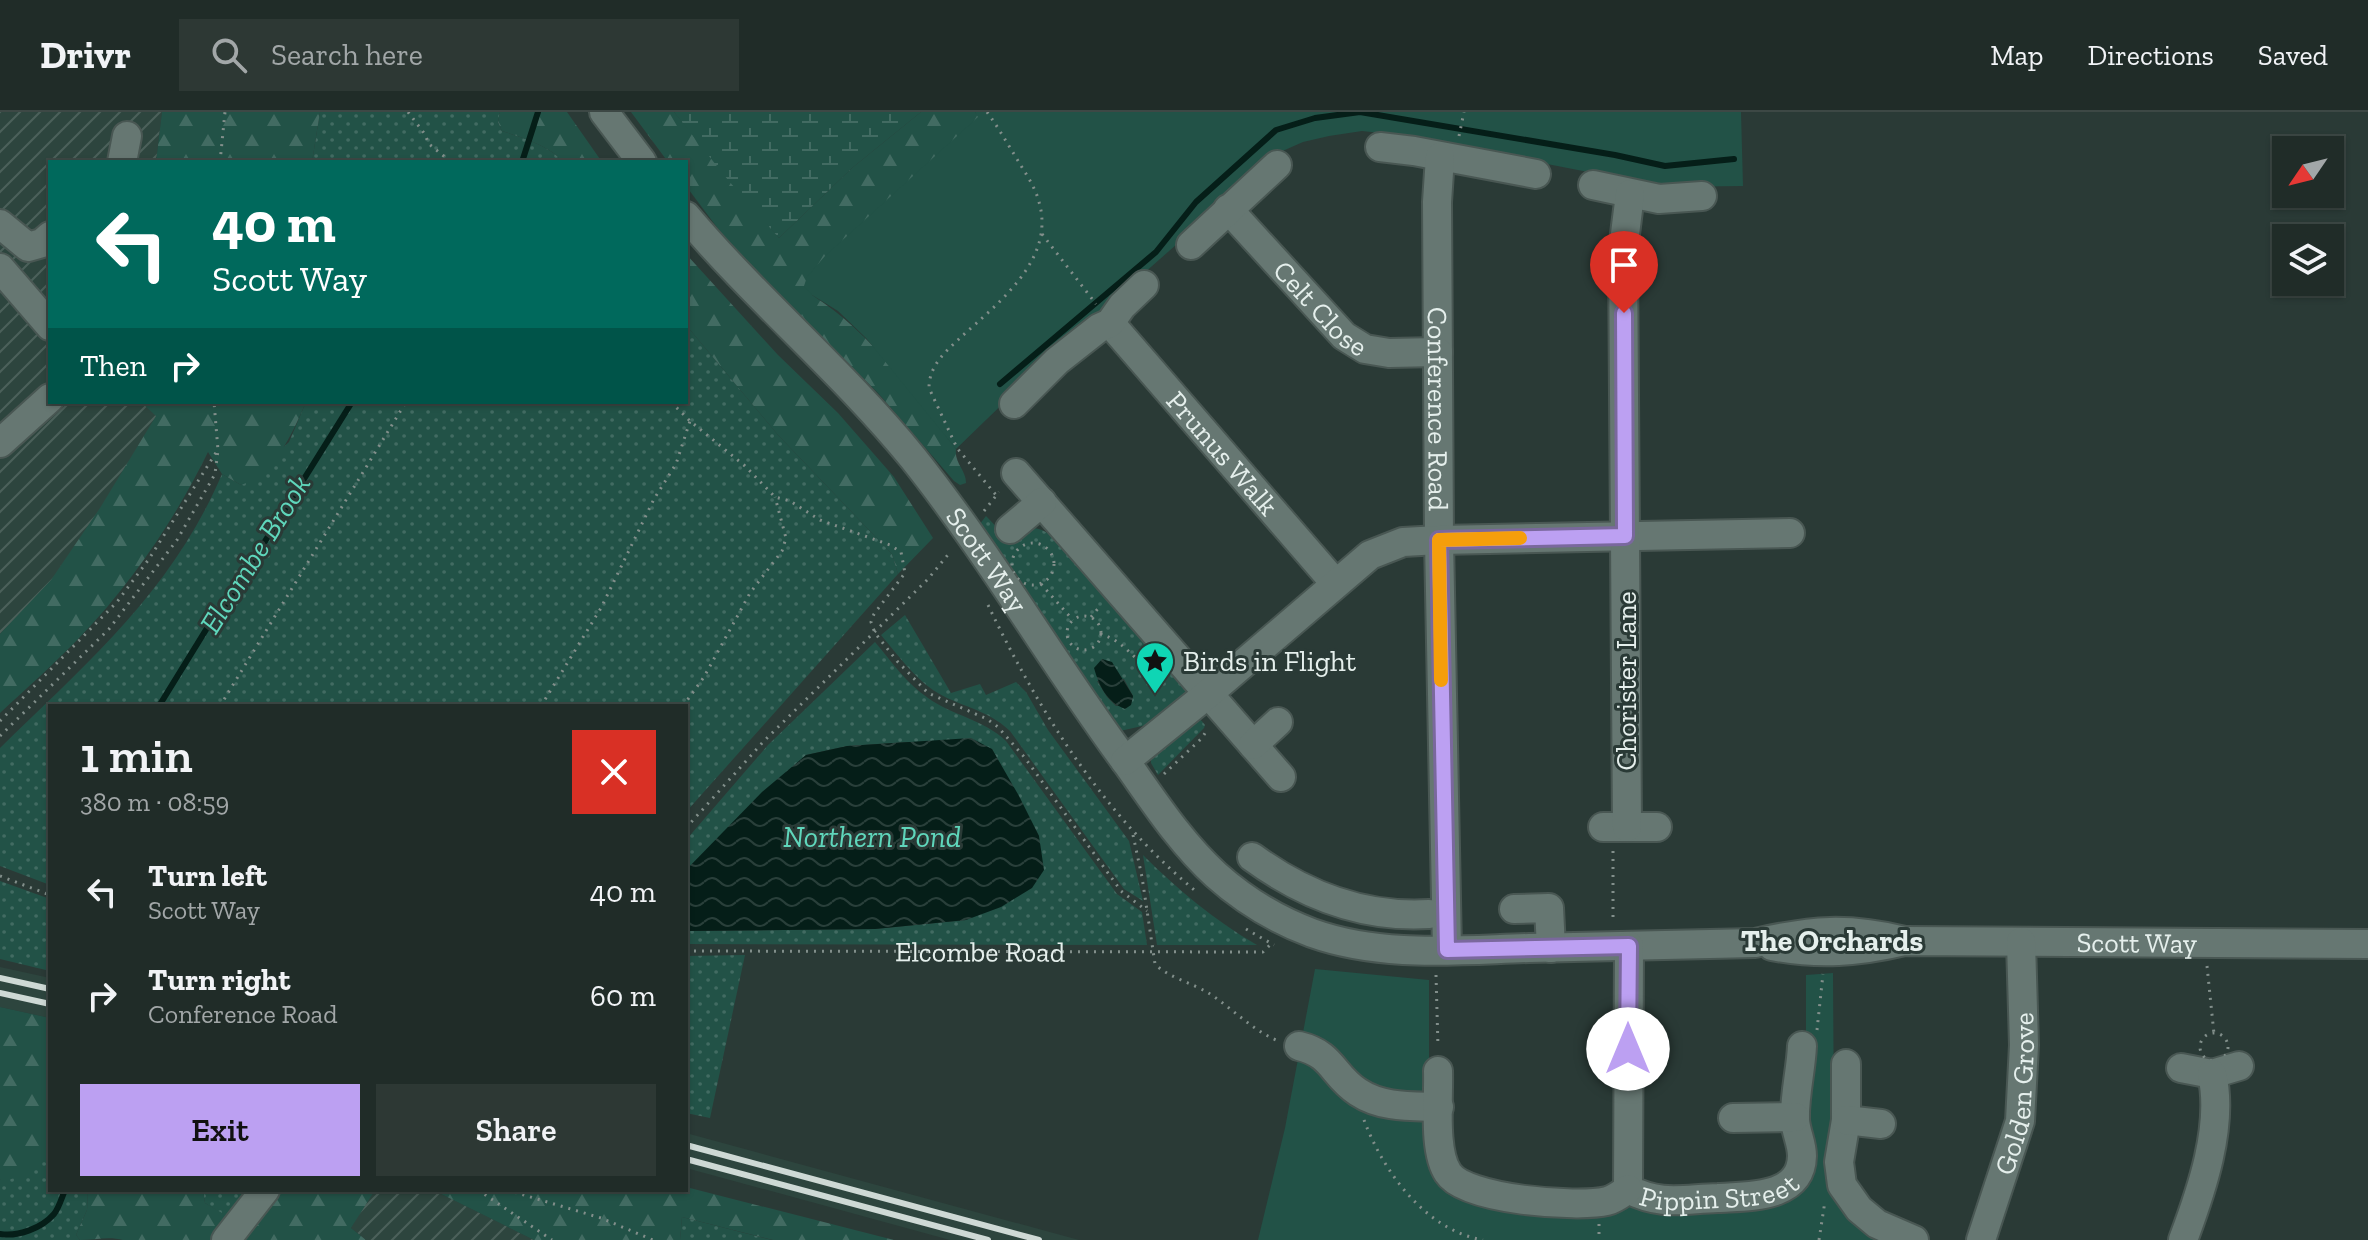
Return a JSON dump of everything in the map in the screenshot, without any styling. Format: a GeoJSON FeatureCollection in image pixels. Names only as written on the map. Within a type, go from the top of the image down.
{"type":"FeatureCollection","features":[{"type":"Feature","properties":{"kind":"street"},"geometry":{"type":"LineString","coordinates":[[604,112],[640,160]]}},
{"type":"Feature","properties":{"kind":"street"},"geometry":{"type":"LineString","coordinates":[[1380,147],[1438,148],[1479,164],[1536,174]]}},
{"type":"Feature","properties":{"kind":"street","name":"Conference Road"},"geometry":{"type":"LineString","coordinates":[[1438,148],[1442,958]]}},
{"type":"Feature","properties":{"kind":"street"},"geometry":{"type":"LineString","coordinates":[[1199,237],[1277,165]]}},
{"type":"Feature","properties":{"kind":"street"},"geometry":{"type":"LineString","coordinates":[[1593,185],[1659,199],[1702,196]]}},
{"type":"Feature","properties":{"kind":"street","name":"Chorister Lane"},"geometry":{"type":"LineString","coordinates":[[1614,827],[1625,536],[1623,250],[1630,194]]}},
{"type":"Feature","properties":{"kind":"street","name":"Celt Close"},"geometry":{"type":"LineString","coordinates":[[1228,209],[1344,336],[1365,349],[1438,352]]}},
{"type":"Feature","properties":{"kind":"street","name":"Scott Way"},"geometry":{"type":"LineString","coordinates":[[688,218],[732,268],[858,395],[910,455],[974,539],[1125,761],[1199,858],[1231,887],[1273,915],[1313,933],[1361,946],[1405,950],[1442,958],[1551,948],[1621,934],[1755,943],[1837,930],[1905,941],[2368,944]]}},
{"type":"Feature","properties":{"kind":"street"},"geometry":{"type":"LineString","coordinates":[[0,224],[28,247],[48,238]]}},
{"type":"Feature","properties":{"kind":"street"},"geometry":{"type":"LineString","coordinates":[[0,268],[48,324]]}},
{"type":"Feature","properties":{"kind":"street"},"geometry":{"type":"LineString","coordinates":[[1014,404],[1045,372],[1098,330],[1136,293]]}},
{"type":"Feature","properties":{"kind":"street","name":"Prunus Walk"},"geometry":{"type":"LineString","coordinates":[[1098,330],[1335,583]]}},
{"type":"Feature","properties":{"kind":"street"},"geometry":{"type":"LineString","coordinates":[[0,443],[48,400]]}},
{"type":"Feature","properties":{"kind":"street"},"geometry":{"type":"LineString","coordinates":[[1016,473],[1202,699],[1253,745],[1281,777]]}},
{"type":"Feature","properties":{"kind":"street"},"geometry":{"type":"LineString","coordinates":[[1010,529],[1042,502]]}},
{"type":"Feature","properties":{"kind":"street"},"geometry":{"type":"LineString","coordinates":[[1125,761],[1202,699],[1335,583],[1370,555],[1387,546],[1439,540],[1790,533]]}},
{"type":"Feature","properties":{"kind":"street"},"geometry":{"type":"LineString","coordinates":[[1253,745],[1278,722]]}},
{"type":"Feature","properties":{"kind":"street"},"geometry":{"type":"LineString","coordinates":[[1614,827],[1657,827]]}},
{"type":"Feature","properties":{"kind":"street"},"geometry":{"type":"LineString","coordinates":[[1252,857],[1292,883],[1325,899],[1393,915],[1429,914]]}},
{"type":"Feature","properties":{"kind":"street"},"geometry":{"type":"LineString","coordinates":[[1273,915],[1292,883]]}},
{"type":"Feature","properties":{"kind":"street"},"geometry":{"type":"LineString","coordinates":[[1514,909],[1561,908],[1551,948]]}},
{"type":"Feature","properties":{"kind":"street","name":"Pippin Street"},"geometry":{"type":"LineString","coordinates":[[1621,934],[1628,1189],[1656,1201],[1767,1195],[1795,1177],[1802,1161],[1802,1144],[1795,1117],[1802,1046]]}},
{"type":"Feature","properties":{"kind":"street","name":"Golden Grove"},"geometry":{"type":"LineString","coordinates":[[1981,1240],[2020,1121],[2024,1045],[2021,942]]}},
{"type":"Feature","properties":{"kind":"street"},"geometry":{"type":"LineString","coordinates":[[1299,1046],[1322,1054],[1342,1079],[1361,1094],[1384,1103],[1439,1107]]}},
{"type":"Feature","properties":{"kind":"street"},"geometry":{"type":"LineString","coordinates":[[1846,1064],[1846,1120],[1839,1162],[1842,1185],[1859,1209],[1877,1224],[1914,1240]]}},
{"type":"Feature","properties":{"kind":"street"},"geometry":{"type":"LineString","coordinates":[[2181,1068],[2212,1074],[2239,1066]]}},
{"type":"Feature","properties":{"kind":"street"},"geometry":{"type":"LineString","coordinates":[[1438,1071],[1440,1157],[1450,1176],[1464,1186],[1515,1199],[1599,1202],[1612,1199],[1628,1189]]}},
{"type":"Feature","properties":{"kind":"street"},"geometry":{"type":"LineString","coordinates":[[2183,1240],[2208,1167],[2213,1121],[2212,1074]]}},
{"type":"Feature","properties":{"kind":"street","name":"Pippin Street"},"geometry":{"type":"LineString","coordinates":[[1733,1118],[1795,1117]]}},
{"type":"Feature","properties":{"kind":"street"},"geometry":{"type":"LineString","coordinates":[[1846,1120],[1881,1124]]}},
{"type":"Feature","properties":{"kind":"street"},"geometry":{"type":"LineString","coordinates":[[226,1240],[263,1192]]}},
{"type":"Feature","properties":{"kind":"path"},"geometry":{"type":"LineString","coordinates":[[220,160],[225,112]]}},
{"type":"Feature","properties":{"kind":"path"},"geometry":{"type":"LineString","coordinates":[[408,112],[429,144],[449,160]]}},
{"type":"Feature","properties":{"kind":"path"},"geometry":{"type":"LineString","coordinates":[[987,112],[1033,186],[1042,218],[1041,233],[1036,253],[1020,279],[940,358],[929,377],[933,400],[950,437],[996,496]]}},
{"type":"Feature","properties":{"kind":"path"},"geometry":{"type":"LineString","coordinates":[[1438,148],[1464,113]]}},
{"type":"Feature","properties":{"kind":"path"},"geometry":{"type":"LineString","coordinates":[[1041,233],[1087,292]]}},
{"type":"Feature","properties":{"kind":"path"},"geometry":{"type":"LineString","coordinates":[[0,736],[85,656],[177,540],[215,474],[218,450],[214,404]]}},
{"type":"Feature","properties":{"kind":"path"},"geometry":{"type":"LineString","coordinates":[[221,704],[405,404]]}},
{"type":"Feature","properties":{"kind":"path"},"geometry":{"type":"LineString","coordinates":[[673,404],[745,466],[775,497],[786,538],[782,551],[750,593],[704,677],[684,704]]}},
{"type":"Feature","properties":{"kind":"path"},"geometry":{"type":"LineString","coordinates":[[542,704],[601,608],[654,499],[676,464],[690,421]]}},
{"type":"Feature","properties":{"kind":"path"},"geometry":{"type":"LineString","coordinates":[[0,721],[117,602],[149,559],[218,450]]}},
{"type":"Feature","properties":{"kind":"path"},"geometry":{"type":"LineString","coordinates":[[775,497],[790,501],[820,520],[890,545],[901,552],[905,573],[874,614],[871,622],[875,633],[928,693],[998,727],[1025,758],[1121,891],[1147,911]]}},
{"type":"Feature","properties":{"kind":"path"},"geometry":{"type":"LineString","coordinates":[[1041,584],[1053,571],[1053,558],[1045,546],[1038,543],[1024,545],[1013,555],[1015,576],[1025,584],[1041,584],[1073,620]]}},
{"type":"Feature","properties":{"kind":"path"},"geometry":{"type":"LineString","coordinates":[[688,826],[764,741],[928,579],[956,545]]}},
{"type":"Feature","properties":{"kind":"path"},"geometry":{"type":"LineString","coordinates":[[985,598],[1051,723],[1132,831],[1155,964],[1212,995],[1262,1034],[1299,1046]]}},
{"type":"Feature","properties":{"kind":"path"},"geometry":{"type":"LineString","coordinates":[[1088,617],[1097,623],[1100,634],[1092,647],[1076,648],[1067,635],[1073,620],[1088,617]]}},
{"type":"Feature","properties":{"kind":"path"},"geometry":{"type":"LineString","coordinates":[[1100,634],[1115,638],[1145,668],[1161,676]]}},
{"type":"Feature","properties":{"kind":"path"},"geometry":{"type":"LineString","coordinates":[[1159,778],[1208,728],[1202,699]]}},
{"type":"Feature","properties":{"kind":"path"},"geometry":{"type":"LineString","coordinates":[[1614,827],[1621,934]]}},
{"type":"Feature","properties":{"kind":"path"},"geometry":{"type":"LineString","coordinates":[[0,876],[48,894]]}},
{"type":"Feature","properties":{"kind":"path","name":"Elcombe Road"},"geometry":{"type":"LineString","coordinates":[[688,951],[1263,952],[1272,944]]}},
{"type":"Feature","properties":{"kind":"path"},"geometry":{"type":"LineString","coordinates":[[1438,1071],[1442,958]]}},
{"type":"Feature","properties":{"kind":"path"},"geometry":{"type":"LineString","coordinates":[[2206,959],[2214,1034]]}},
{"type":"Feature","properties":{"kind":"path"},"geometry":{"type":"LineString","coordinates":[[1361,1094],[1364,1122],[1380,1155],[1408,1194],[1439,1222],[1459,1233],[1483,1240]]}},
{"type":"Feature","properties":{"kind":"path"},"geometry":{"type":"LineString","coordinates":[[481,1192],[552,1240]]}},
{"type":"Feature","properties":{"kind":"path"},"geometry":{"type":"LineString","coordinates":[[514,1192],[601,1218],[653,1240]]}},
{"type":"Feature","properties":{"kind":"shaded area"},"geometry":{"type":"Polygon","coordinates":[[[0,112],[162,112],[156,160],[48,160],[48,404],[186,404],[0,663],[0,112]]]}},
{"type":"Feature","properties":{"kind":"shaded area"},"geometry":{"type":"Polygon","coordinates":[[[0,967],[48,978],[48,1018],[0,1007],[0,967]]]}},
{"type":"Feature","properties":{"kind":"shaded area"},"geometry":{"type":"Polygon","coordinates":[[[688,1134],[1079,1240],[950,1240],[688,1169],[688,1134]]]}},
{"type":"Feature","properties":{"kind":"shaded area"},"geometry":{"type":"Polygon","coordinates":[[[373,1192],[437,1192],[534,1240],[366,1240],[351,1228],[373,1192]]]}},
{"type":"Feature","properties":{"kind":"green space"},"geometry":{"type":"Polygon","coordinates":[[[162,112],[320,112],[312,160],[156,160],[162,112]]]}},
{"type":"Feature","properties":{"kind":"green space"},"geometry":{"type":"Polygon","coordinates":[[[320,112],[500,112],[498,122],[502,131],[543,147],[561,160],[312,160],[320,112]]]}},
{"type":"Feature","properties":{"kind":"green space"},"geometry":{"type":"Polygon","coordinates":[[[500,112],[567,112],[601,160],[561,160],[543,147],[502,131],[498,122],[500,112]]]}},
{"type":"Feature","properties":{"kind":"green space"},"geometry":{"type":"Polygon","coordinates":[[[631,112],[674,112],[779,238],[852,168],[921,112],[975,112],[979,117],[884,204],[812,295],[854,327],[907,386],[956,449],[966,483],[960,485],[954,481],[878,393],[767,283],[719,230],[688,189],[688,160],[667,160],[631,112]]]}},
{"type":"Feature","properties":{"kind":"green space"},"geometry":{"type":"Polygon","coordinates":[[[674,112],[921,112],[852,168],[779,238],[674,112]]]}},
{"type":"Feature","properties":{"kind":"green space"},"geometry":{"type":"Polygon","coordinates":[[[975,112],[1741,112],[1743,186],[1665,187],[1399,135],[1362,131],[1303,142],[1278,153],[1194,224],[1177,244],[1074,335],[956,449],[866,338],[838,311],[812,295],[804,286],[807,277],[825,256],[978,117],[975,112]]]}},
{"type":"Feature","properties":{"kind":"green space"},"geometry":{"type":"Polygon","coordinates":[[[688,256],[778,355],[838,413],[894,477],[933,538],[898,574],[892,554],[778,435],[688,327],[688,256]]]}},
{"type":"Feature","properties":{"kind":"green space"},"geometry":{"type":"Polygon","coordinates":[[[688,327],[778,435],[892,554],[898,574],[688,810],[688,704],[48,704],[48,884],[0,866],[0,748],[96,655],[153,589],[202,516],[222,474],[241,485],[289,442],[305,404],[688,404],[688,327]]]}},
{"type":"Feature","properties":{"kind":"green space"},"geometry":{"type":"Polygon","coordinates":[[[143,404],[305,404],[281,451],[264,471],[241,485],[222,474],[208,452],[167,526],[117,595],[70,647],[0,713],[0,634],[51,580],[100,508],[156,416],[143,404]]]}},
{"type":"Feature","properties":{"kind":"green space"},"geometry":{"type":"Polygon","coordinates":[[[986,516],[1006,537],[1031,528],[1055,538],[1190,693],[1151,724],[1120,731],[976,529],[986,516]],[[1124,679],[1097,681],[1116,706],[1131,704],[1133,696],[1124,679]]]}},
{"type":"Feature","properties":{"kind":"green space"},"geometry":{"type":"Polygon","coordinates":[[[905,615],[951,693],[980,684],[986,695],[1016,682],[1026,692],[1048,730],[1129,841],[1143,901],[1124,889],[1010,731],[992,717],[933,690],[899,657],[881,635],[905,615]]]}},
{"type":"Feature","properties":{"kind":"green space"},"geometry":{"type":"Polygon","coordinates":[[[875,642],[920,692],[1006,741],[1117,894],[1142,912],[1147,945],[688,944],[688,931],[875,929],[966,920],[1039,836],[992,749],[907,742],[847,746],[806,755],[688,868],[688,838],[768,745],[875,642]]]}},
{"type":"Feature","properties":{"kind":"green space"},"geometry":{"type":"Polygon","coordinates":[[[1195,713],[1205,725],[1204,728],[1158,775],[1151,757],[1195,713]]]}},
{"type":"Feature","properties":{"kind":"green space"},"geometry":{"type":"Polygon","coordinates":[[[1143,855],[1197,904],[1257,945],[1157,945],[1143,855]]]}},
{"type":"Feature","properties":{"kind":"green space"},"geometry":{"type":"Polygon","coordinates":[[[0,881],[48,898],[48,971],[0,959],[0,881]]]}},
{"type":"Feature","properties":{"kind":"green space"},"geometry":{"type":"Polygon","coordinates":[[[745,955],[710,1118],[688,1113],[688,956],[745,955]]]}},
{"type":"Feature","properties":{"kind":"green space"},"geometry":{"type":"Polygon","coordinates":[[[1315,969],[1429,980],[1429,1142],[1437,1172],[1619,1202],[1796,1186],[1806,1059],[1806,975],[1833,973],[1837,1199],[1846,1215],[1880,1240],[1258,1240],[1285,1128],[1315,969]]]}},
{"type":"Feature","properties":{"kind":"green space"},"geometry":{"type":"Polygon","coordinates":[[[0,1007],[48,1018],[48,1153],[25,1174],[3,1182],[0,1179],[0,1007]]]}},
{"type":"Feature","properties":{"kind":"green space"},"geometry":{"type":"Polygon","coordinates":[[[48,1152],[48,1192],[88,1192],[87,1210],[76,1235],[80,1240],[0,1240],[0,1179],[4,1181],[48,1152]]]}},
{"type":"Feature","properties":{"kind":"green space"},"geometry":{"type":"Polygon","coordinates":[[[688,1188],[894,1240],[773,1240],[682,1217],[680,1240],[534,1240],[437,1192],[688,1192],[688,1188]]]}},
{"type":"Feature","properties":{"kind":"green space"},"geometry":{"type":"Polygon","coordinates":[[[88,1192],[203,1192],[205,1203],[233,1223],[258,1222],[280,1192],[374,1192],[351,1228],[366,1240],[80,1240],[76,1235],[87,1210],[88,1192]]]}},
{"type":"Feature","properties":{"kind":"green space"},"geometry":{"type":"Polygon","coordinates":[[[203,1192],[249,1192],[229,1218],[205,1203],[203,1192]]]}},
{"type":"Feature","properties":{"kind":"green space"},"geometry":{"type":"Polygon","coordinates":[[[682,1217],[772,1240],[680,1240],[682,1217]]]}},
{"type":"Feature","properties":{"kind":"water"},"geometry":{"type":"Polygon","coordinates":[[[1102,659],[1112,662],[1133,696],[1131,705],[1125,709],[1109,698],[1098,681],[1094,668],[1102,659]]]}},
{"type":"Feature","properties":{"kind":"water","name":"Northern Pond"},"geometry":{"type":"Polygon","coordinates":[[[971,738],[992,749],[1039,836],[1044,870],[1032,888],[1001,907],[966,920],[875,929],[688,931],[688,868],[762,792],[806,755],[847,746],[971,738]]]}},
{"type":"Feature","properties":{"kind":"waterway","name":"Elcombe Brook"},"geometry":{"type":"LineString","coordinates":[[523,160],[538,112]]}},
{"type":"Feature","properties":{"kind":"waterway"},"geometry":{"type":"LineString","coordinates":[[1000,384],[1156,252],[1196,202],[1276,130],[1315,118],[1360,112],[1665,166],[1734,159]]}},
{"type":"Feature","properties":{"kind":"waterway","name":"Elcombe Brook"},"geometry":{"type":"LineString","coordinates":[[160,704],[351,404]]}},
{"type":"Feature","properties":{"kind":"waterway","name":"Elcombe Brook"},"geometry":{"type":"LineString","coordinates":[[0,1234],[22,1233],[43,1223],[56,1212],[64,1192]]}},
{"type":"Feature","properties":{"kind":"railway"},"geometry":{"type":"LineString","coordinates":[[0,978],[48,989]]}},
{"type":"Feature","properties":{"kind":"railway"},"geometry":{"type":"LineString","coordinates":[[0,993],[48,1004]]}},
{"type":"Feature","properties":{"kind":"railway"},"geometry":{"type":"LineString","coordinates":[[688,1146],[1039,1240]]}},
{"type":"Feature","properties":{"kind":"railway"},"geometry":{"type":"LineString","coordinates":[[688,1160],[988,1240]]}},
{"type":"Feature","properties":{"kind":"slow traffic"},"geometry":{"type":"LineString","coordinates":[[1441,680],[1439,540],[1520,538]]}},
{"type":"Feature","properties":{"kind":"place","name":"Birds in Flight"},"geometry":{"type":"Point","coordinates":[1155,695]}},
{"type":"Feature","properties":{"kind":"district","name":"The Orchards"},"geometry":{"type":"Point","coordinates":[1832,941]}},
{"type":"Feature","properties":{"kind":"route"},"geometry":{"type":"LineString","coordinates":[[1624,313],[1625,536],[1439,540],[1447,950],[1629,946],[1628,1049]]}}]}
